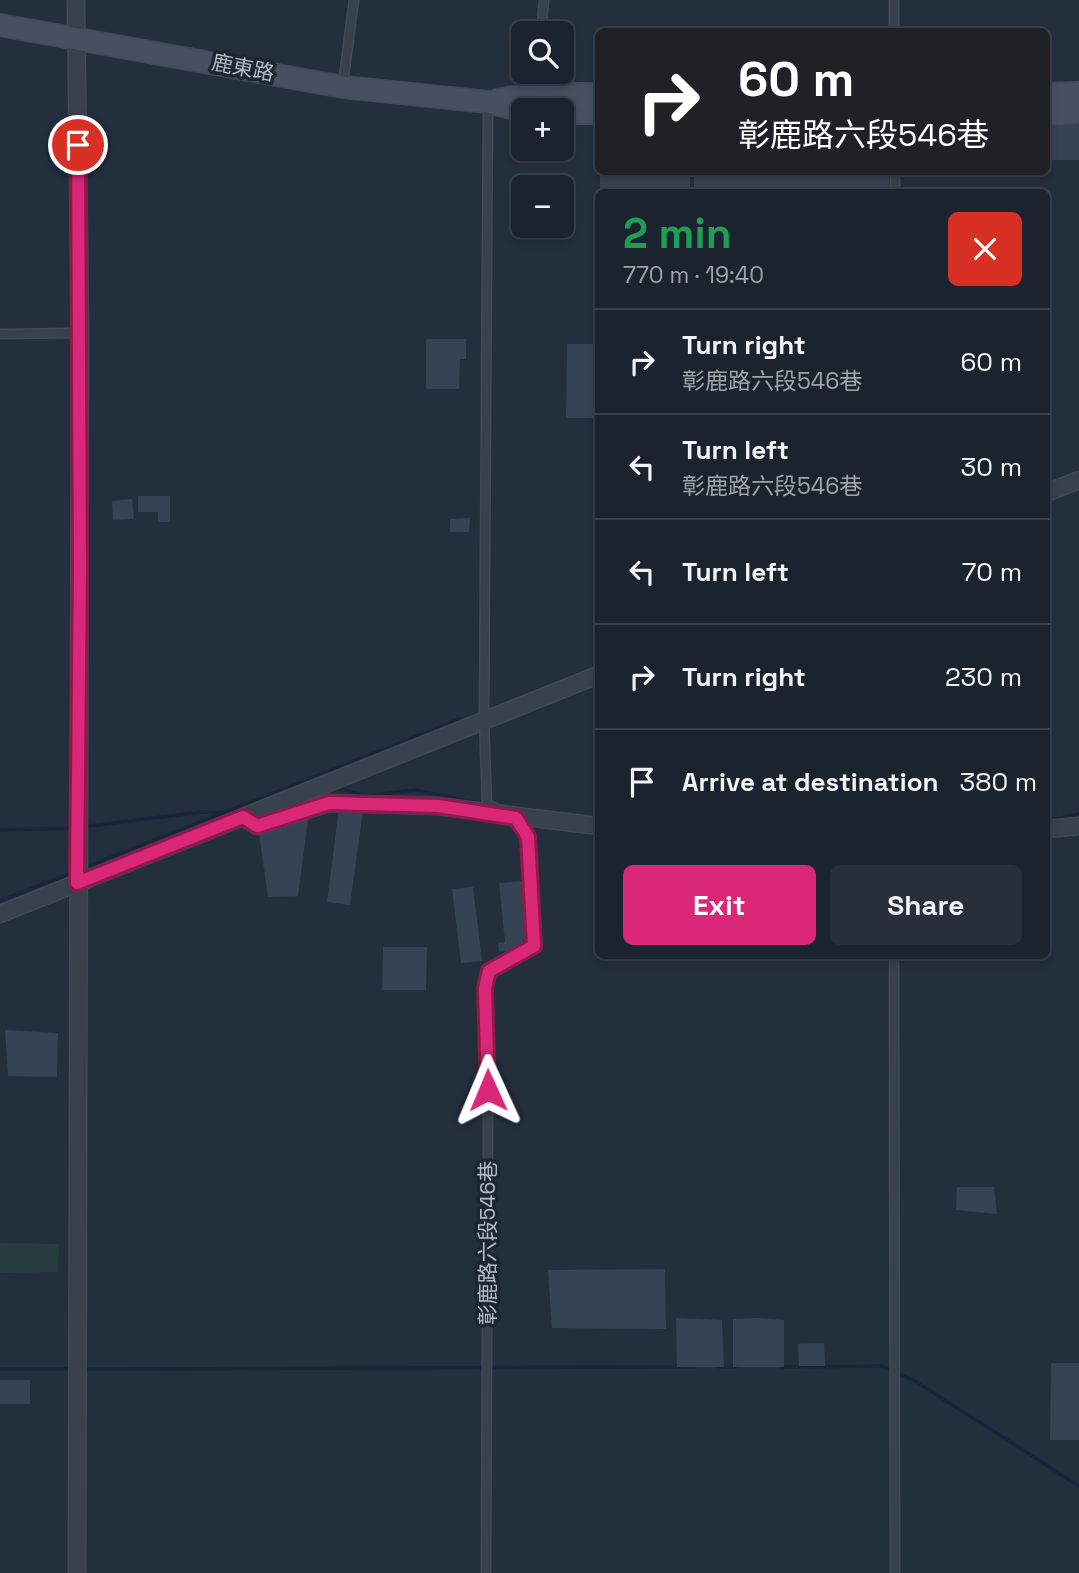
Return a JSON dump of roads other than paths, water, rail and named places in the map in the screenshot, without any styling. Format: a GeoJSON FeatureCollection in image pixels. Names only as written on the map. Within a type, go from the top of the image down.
{"type":"FeatureCollection","features":[{"type":"Feature","properties":{"kind":"street"},"geometry":{"type":"LineString","coordinates":[[76,0],[80,333],[77,1573]]}},
{"type":"Feature","properties":{"kind":"street","name":"鹿東路"},"geometry":{"type":"LineString","coordinates":[[0,25],[343,87],[511,102]]}},
{"type":"Feature","properties":{"kind":"street"},"geometry":{"type":"LineString","coordinates":[[1050,94],[1079,93]]}},
{"type":"Feature","properties":{"kind":"street","name":"鹿東路"},"geometry":{"type":"LineString","coordinates":[[563,98],[595,94]]}},
{"type":"Feature","properties":{"kind":"street"},"geometry":{"type":"LineString","coordinates":[[1050,114],[1079,112]]}},
{"type":"Feature","properties":{"kind":"street"},"geometry":{"type":"LineString","coordinates":[[574,113],[595,113]]}},
{"type":"Feature","properties":{"kind":"street"},"geometry":{"type":"LineString","coordinates":[[1050,491],[1079,480]]}},
{"type":"Feature","properties":{"kind":"street"},"geometry":{"type":"LineString","coordinates":[[0,914],[595,676]]}},
{"type":"Feature","properties":{"kind":"street"},"geometry":{"type":"LineString","coordinates":[[243,817],[257,826],[329,803],[438,806],[516,818],[595,826]]}},
{"type":"Feature","properties":{"kind":"street"},"geometry":{"type":"LineString","coordinates":[[1050,829],[1079,826]]}},
{"type":"Feature","properties":{"kind":"lane"},"geometry":{"type":"LineString","coordinates":[[343,87],[354,0]]}},
{"type":"Feature","properties":{"kind":"lane"},"geometry":{"type":"LineString","coordinates":[[542,21],[544,0]]}},
{"type":"Feature","properties":{"kind":"lane"},"geometry":{"type":"LineString","coordinates":[[894,0],[894,28]]}},
{"type":"Feature","properties":{"kind":"lane"},"geometry":{"type":"LineString","coordinates":[[488,102],[484,720],[487,804],[516,818]]}},
{"type":"Feature","properties":{"kind":"lane"},"geometry":{"type":"LineString","coordinates":[[0,334],[80,333]]}},
{"type":"Feature","properties":{"kind":"lane","name":"彰鹿路六段546巷"},"geometry":{"type":"LineString","coordinates":[[486,1573],[488,1116],[485,988],[489,971],[534,946],[528,837],[516,818]]}},
{"type":"Feature","properties":{"kind":"lane"},"geometry":{"type":"LineString","coordinates":[[894,959],[895,1573]]}},
{"type":"Feature","properties":{"kind":"waterway"},"geometry":{"type":"LineString","coordinates":[[84,868],[460,719]]}},
{"type":"Feature","properties":{"kind":"waterway"},"geometry":{"type":"LineString","coordinates":[[334,787],[365,796],[415,790],[484,804]]}},
{"type":"Feature","properties":{"kind":"waterway"},"geometry":{"type":"LineString","coordinates":[[300,804],[318,795]]}},
{"type":"Feature","properties":{"kind":"waterway"},"geometry":{"type":"LineString","coordinates":[[82,827],[201,812],[235,813]]}},
{"type":"Feature","properties":{"kind":"waterway"},"geometry":{"type":"LineString","coordinates":[[1050,820],[1079,814]]}},
{"type":"Feature","properties":{"kind":"waterway"},"geometry":{"type":"LineString","coordinates":[[0,830],[75,828]]}},
{"type":"Feature","properties":{"kind":"waterway"},"geometry":{"type":"LineString","coordinates":[[0,901],[74,872]]}},
{"type":"Feature","properties":{"kind":"waterway"},"geometry":{"type":"LineString","coordinates":[[782,1367],[882,1366],[915,1381],[1079,1486]]}},
{"type":"Feature","properties":{"kind":"waterway"},"geometry":{"type":"LineString","coordinates":[[82,1369],[694,1367]]}},
{"type":"Feature","properties":{"kind":"waterway"},"geometry":{"type":"LineString","coordinates":[[719,1367],[736,1367]]}},
{"type":"Feature","properties":{"kind":"waterway"},"geometry":{"type":"LineString","coordinates":[[0,1369],[71,1369]]}}]}
